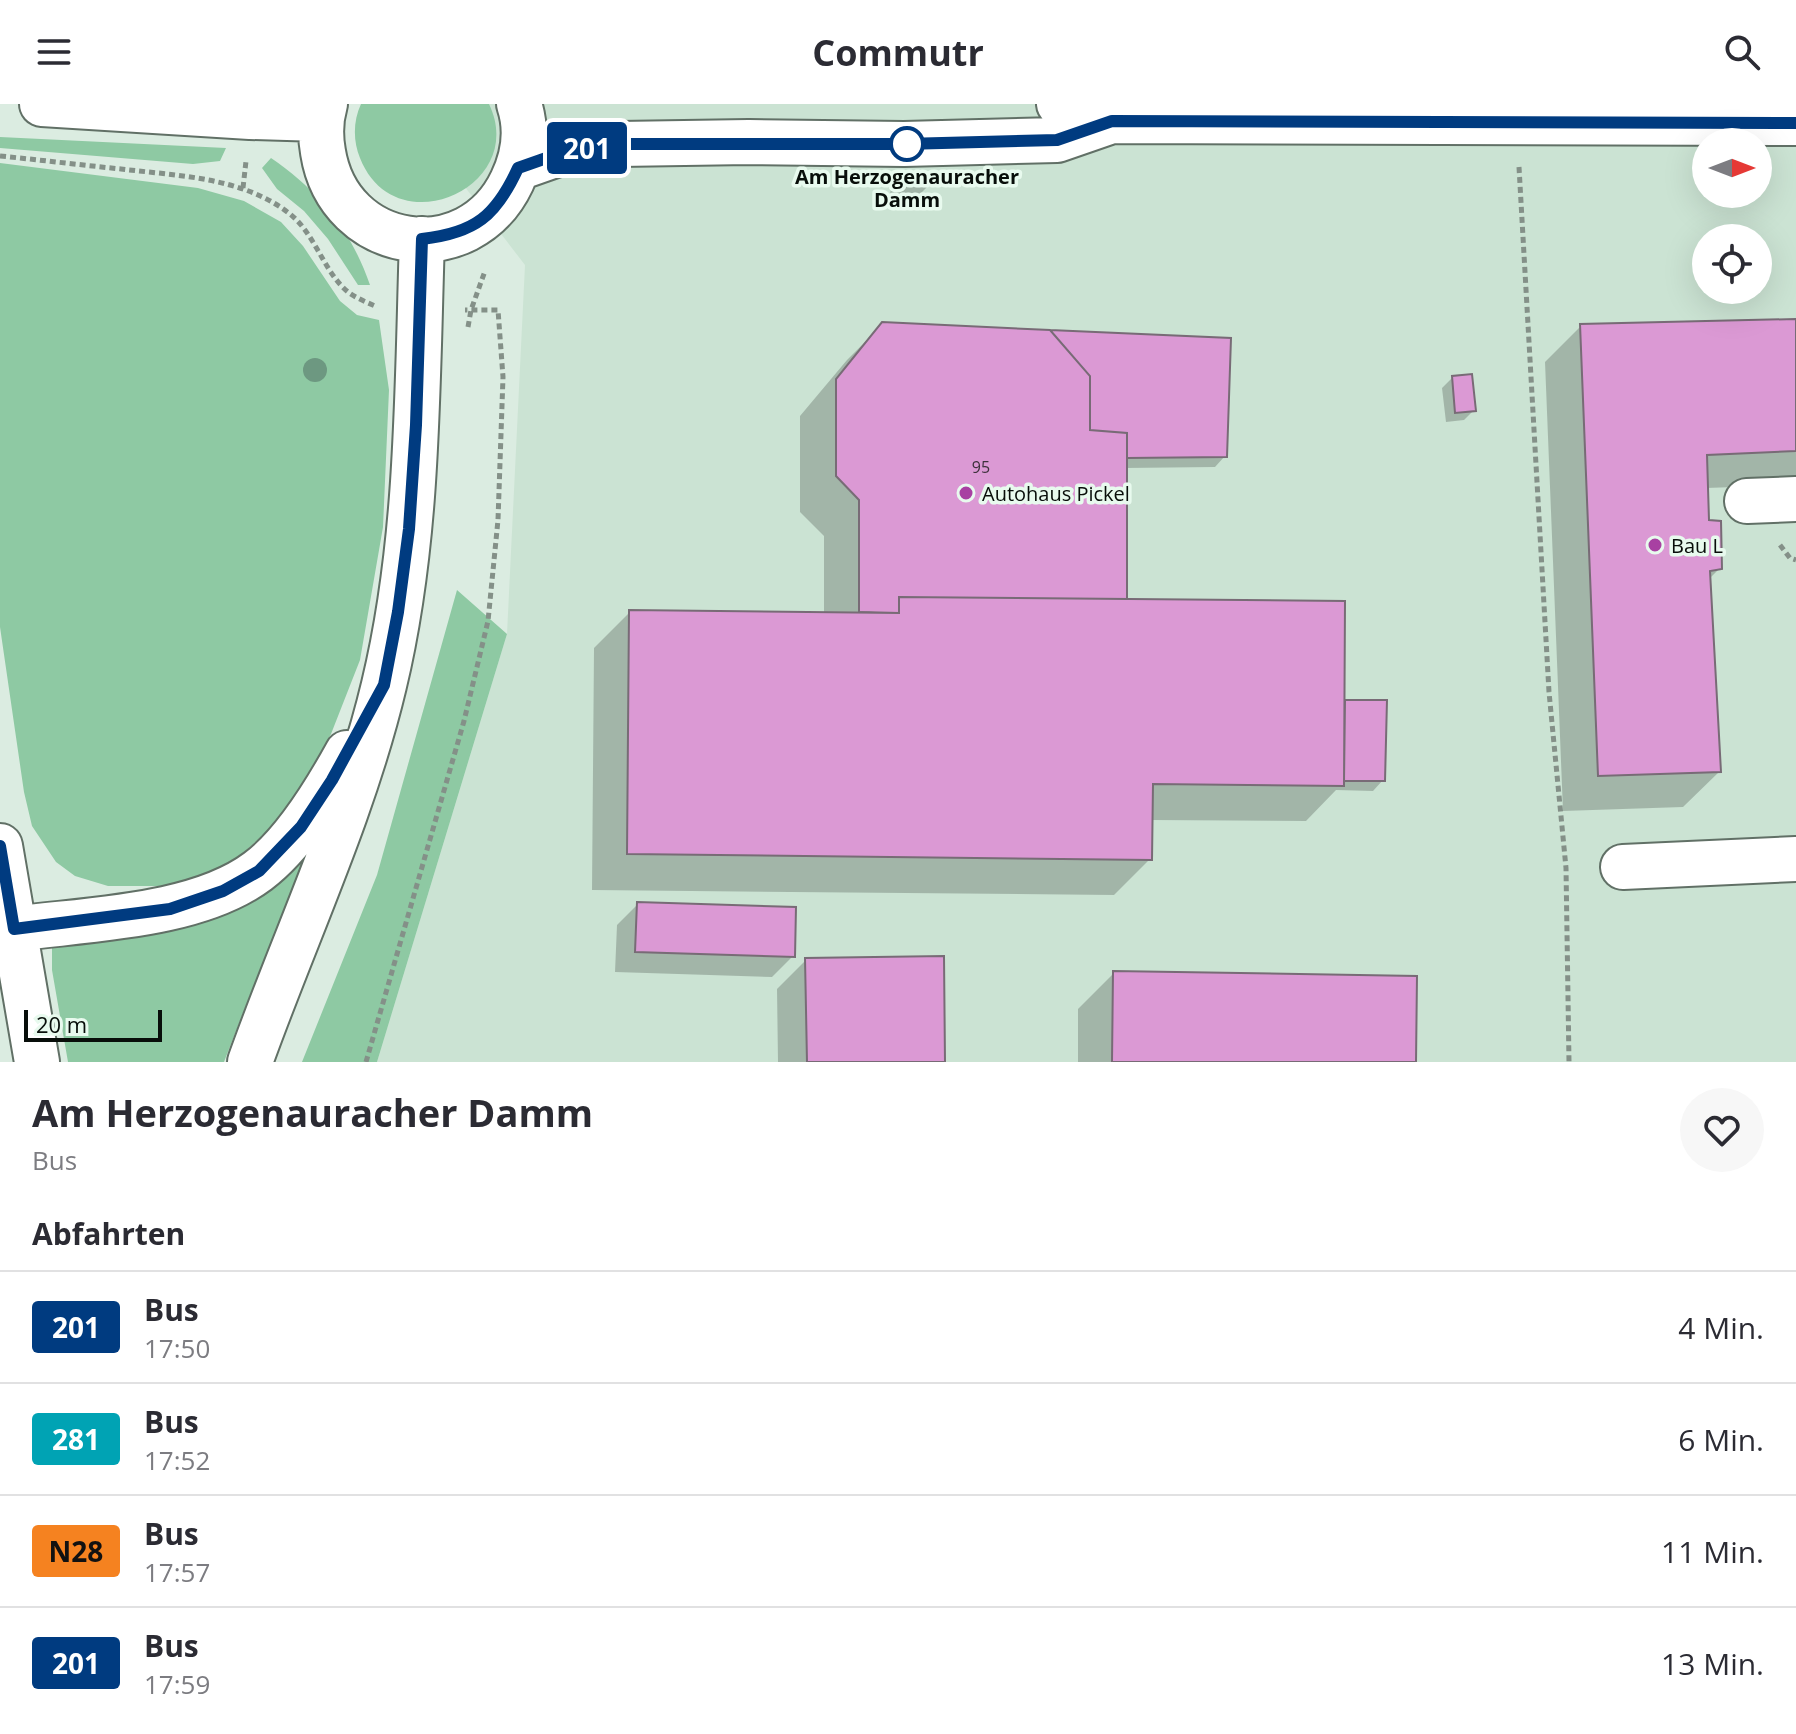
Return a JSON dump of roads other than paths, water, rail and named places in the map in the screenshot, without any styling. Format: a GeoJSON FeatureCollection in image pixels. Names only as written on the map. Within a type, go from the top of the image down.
{"type":"FeatureCollection","features":[{"type":"Feature","properties":{"kind":"main road"},"geometry":{"type":"LineString","coordinates":[[42,104],[250,117],[323,111],[325,166],[333,190],[351,212],[372,228],[395,236],[422,239],[450,235],[472,226],[491,213],[507,192],[523,153],[524,131],[519,104]]}},
{"type":"Feature","properties":{"kind":"main road"},"geometry":{"type":"LineString","coordinates":[[1059,104],[1112,121],[1796,123]]}},
{"type":"Feature","properties":{"kind":"main road"},"geometry":{"type":"LineString","coordinates":[[518,168],[572,149],[619,144],[904,144],[1057,140],[1112,121]]}},
{"type":"Feature","properties":{"kind":"main road"},"geometry":{"type":"LineString","coordinates":[[250,1062],[337,839],[384,685],[409,529],[422,239]]}},
{"type":"Feature","properties":{"kind":"main road"},"geometry":{"type":"LineString","coordinates":[[1747,501],[1796,499]]}},
{"type":"Feature","properties":{"kind":"main road"},"geometry":{"type":"LineString","coordinates":[[14,929],[170,909],[223,891],[259,871],[301,827],[332,780],[384,685]]}},
{"type":"Feature","properties":{"kind":"main road"},"geometry":{"type":"LineString","coordinates":[[0,846],[37,1062]]}},
{"type":"Feature","properties":{"kind":"main road"},"geometry":{"type":"LineString","coordinates":[[1623,867],[1796,859]]}},
{"type":"Feature","properties":{"kind":"place","name":"Am Herzogenauracher Damm"},"geometry":{"type":"Point","coordinates":[907,144]}},
{"type":"Feature","properties":{"kind":"place","name":"Autohaus Pickel"},"geometry":{"type":"Point","coordinates":[966,493]}},
{"type":"Feature","properties":{"kind":"place","name":"Bau L"},"geometry":{"type":"Point","coordinates":[1655,545]}}]}
